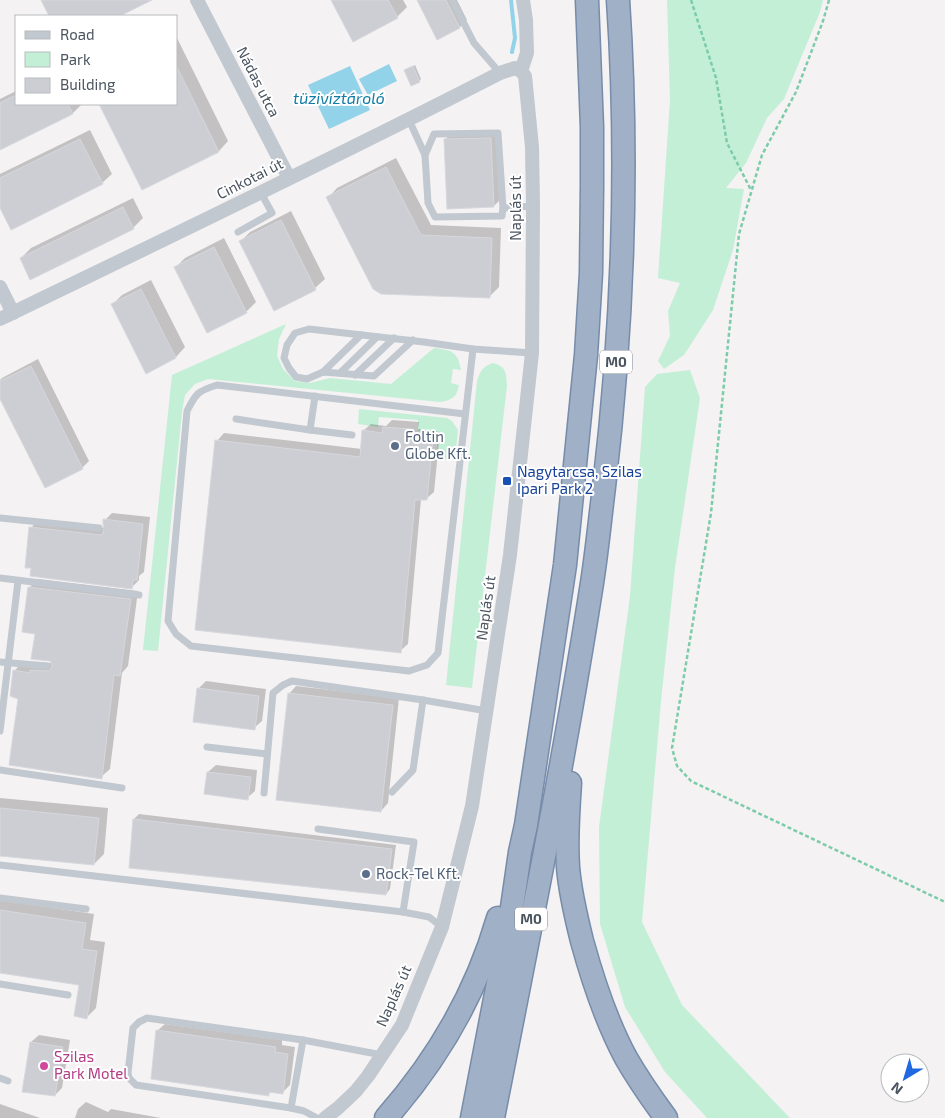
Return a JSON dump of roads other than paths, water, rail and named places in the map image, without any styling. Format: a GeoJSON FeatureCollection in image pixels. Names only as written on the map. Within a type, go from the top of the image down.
{"type":"FeatureCollection","features":[{"type":"Feature","properties":{"kind":"highway","name":"M0"},"geometry":{"type":"LineString","coordinates":[[472,1118],[510,921],[565,565],[586,355],[591,273],[591,98],[587,0]]}},
{"type":"Feature","properties":{"kind":"highway","name":"M0"},"geometry":{"type":"LineString","coordinates":[[493,1118],[568,720],[592,580],[612,421],[621,287],[624,197],[624,132],[618,0]]}},
{"type":"Feature","properties":{"kind":"highway"},"geometry":{"type":"LineString","coordinates":[[568,720],[572,756],[568,812],[568,866],[574,910],[594,979],[610,1024],[649,1095],[666,1118]]}},
{"type":"Feature","properties":{"kind":"highway"},"geometry":{"type":"LineString","coordinates":[[386,1118],[426,1068],[445,1040],[473,987],[490,944],[520,852]]}},
{"type":"Feature","properties":{"kind":"street","name":"Nádas utca"},"geometry":{"type":"LineString","coordinates":[[198,0],[289,178]]}},
{"type":"Feature","properties":{"kind":"street"},"geometry":{"type":"LineString","coordinates":[[518,70],[527,53],[523,0]]}},
{"type":"Feature","properties":{"kind":"street","name":"Cinkotai út"},"geometry":{"type":"LineString","coordinates":[[0,319],[261,193],[500,73],[518,70]]}},
{"type":"Feature","properties":{"kind":"street","name":"Naplás út"},"geometry":{"type":"LineString","coordinates":[[325,1118],[356,1091],[402,1025],[442,927],[472,806],[510,555],[532,353],[533,206],[531,138],[525,76],[518,70]]}},
{"type":"Feature","properties":{"kind":"street"},"geometry":{"type":"LineString","coordinates":[[0,287],[13,313]]}},
{"type":"Feature","properties":{"kind":"lane"},"geometry":{"type":"LineString","coordinates":[[452,0],[474,42],[500,73]]}},
{"type":"Feature","properties":{"kind":"lane"},"geometry":{"type":"LineString","coordinates":[[408,120],[425,155],[428,203],[435,217],[502,216],[498,133],[434,134],[425,155]]}},
{"type":"Feature","properties":{"kind":"lane"},"geometry":{"type":"LineString","coordinates":[[238,232],[272,214],[261,193]]}},
{"type":"Feature","properties":{"kind":"lane"},"geometry":{"type":"LineString","coordinates":[[503,208],[533,206]]}},
{"type":"Feature","properties":{"kind":"lane"},"geometry":{"type":"LineString","coordinates":[[361,335],[323,372],[307,380],[296,377],[284,358],[287,345],[295,333],[309,329],[413,340],[473,349],[532,353]]}},
{"type":"Feature","properties":{"kind":"lane"},"geometry":{"type":"LineString","coordinates":[[340,373],[377,337]]}},
{"type":"Feature","properties":{"kind":"lane"},"geometry":{"type":"LineString","coordinates":[[355,375],[394,338]]}},
{"type":"Feature","properties":{"kind":"lane"},"geometry":{"type":"LineString","coordinates":[[323,372],[374,376],[413,340]]}},
{"type":"Feature","properties":{"kind":"lane"},"geometry":{"type":"LineString","coordinates":[[466,414],[217,385],[202,389],[193,399],[187,411],[168,621],[176,634],[191,646],[409,671],[427,665],[438,653],[466,414],[473,349]]}},
{"type":"Feature","properties":{"kind":"lane"},"geometry":{"type":"LineString","coordinates":[[310,430],[315,396]]}},
{"type":"Feature","properties":{"kind":"lane"},"geometry":{"type":"LineString","coordinates":[[236,419],[352,435]]}},
{"type":"Feature","properties":{"kind":"lane"},"geometry":{"type":"LineString","coordinates":[[0,518],[99,528]]}},
{"type":"Feature","properties":{"kind":"lane"},"geometry":{"type":"LineString","coordinates":[[0,578],[139,595]]}},
{"type":"Feature","properties":{"kind":"lane"},"geometry":{"type":"LineString","coordinates":[[0,731],[18,581]]}},
{"type":"Feature","properties":{"kind":"lane"},"geometry":{"type":"LineString","coordinates":[[0,662],[46,666]]}},
{"type":"Feature","properties":{"kind":"lane"},"geometry":{"type":"LineString","coordinates":[[264,793],[273,693],[292,681],[487,711]]}},
{"type":"Feature","properties":{"kind":"lane"},"geometry":{"type":"LineString","coordinates":[[392,792],[414,770],[423,700]]}},
{"type":"Feature","properties":{"kind":"lane"},"geometry":{"type":"LineString","coordinates":[[207,747],[267,754]]}},
{"type":"Feature","properties":{"kind":"lane"},"geometry":{"type":"LineString","coordinates":[[0,770],[122,788]]}},
{"type":"Feature","properties":{"kind":"lane"},"geometry":{"type":"LineString","coordinates":[[318,829],[414,842],[403,912]]}},
{"type":"Feature","properties":{"kind":"lane"},"geometry":{"type":"LineString","coordinates":[[0,865],[403,912],[429,917],[442,927]]}},
{"type":"Feature","properties":{"kind":"lane"},"geometry":{"type":"LineString","coordinates":[[0,898],[86,909]]}},
{"type":"Feature","properties":{"kind":"lane"},"geometry":{"type":"LineString","coordinates":[[0,984],[68,995]]}},
{"type":"Feature","properties":{"kind":"lane"},"geometry":{"type":"LineString","coordinates":[[317,1118],[304,1111],[291,1108],[136,1085],[129,1078],[128,1072],[133,1028],[147,1018],[303,1040],[382,1055]]}},
{"type":"Feature","properties":{"kind":"lane"},"geometry":{"type":"LineString","coordinates":[[291,1108],[303,1040]]}},
{"type":"Feature","properties":{"kind":"lane"},"geometry":{"type":"LineString","coordinates":[[0,1078],[8,1081]]}},
{"type":"Feature","properties":{"kind":"water","name":"tüzivíztároló"},"geometry":{"type":"Polygon","coordinates":[[[389,64],[397,81],[368,95],[359,79],[389,64]]]}},
{"type":"Feature","properties":{"kind":"water","name":"tüzivíztároló"},"geometry":{"type":"Polygon","coordinates":[[[350,66],[370,110],[329,129],[308,85],[350,66]]]}},
{"type":"Feature","properties":{"kind":"waterway"},"geometry":{"type":"LineString","coordinates":[[511,0],[515,38],[512,52]]}},
{"type":"Feature","properties":{"kind":"place","name":"Foltin Globe Kft."},"geometry":{"type":"Point","coordinates":[395,446]}},
{"type":"Feature","properties":{"kind":"place","name":"Nagytarcsa, Szilas Ipari Park 2"},"geometry":{"type":"Point","coordinates":[507,481]}},
{"type":"Feature","properties":{"kind":"place","name":"Rock-Tel Kft."},"geometry":{"type":"Point","coordinates":[366,874]}},
{"type":"Feature","properties":{"kind":"place","name":"Szilas Park Motel"},"geometry":{"type":"Point","coordinates":[44,1066]}}]}
